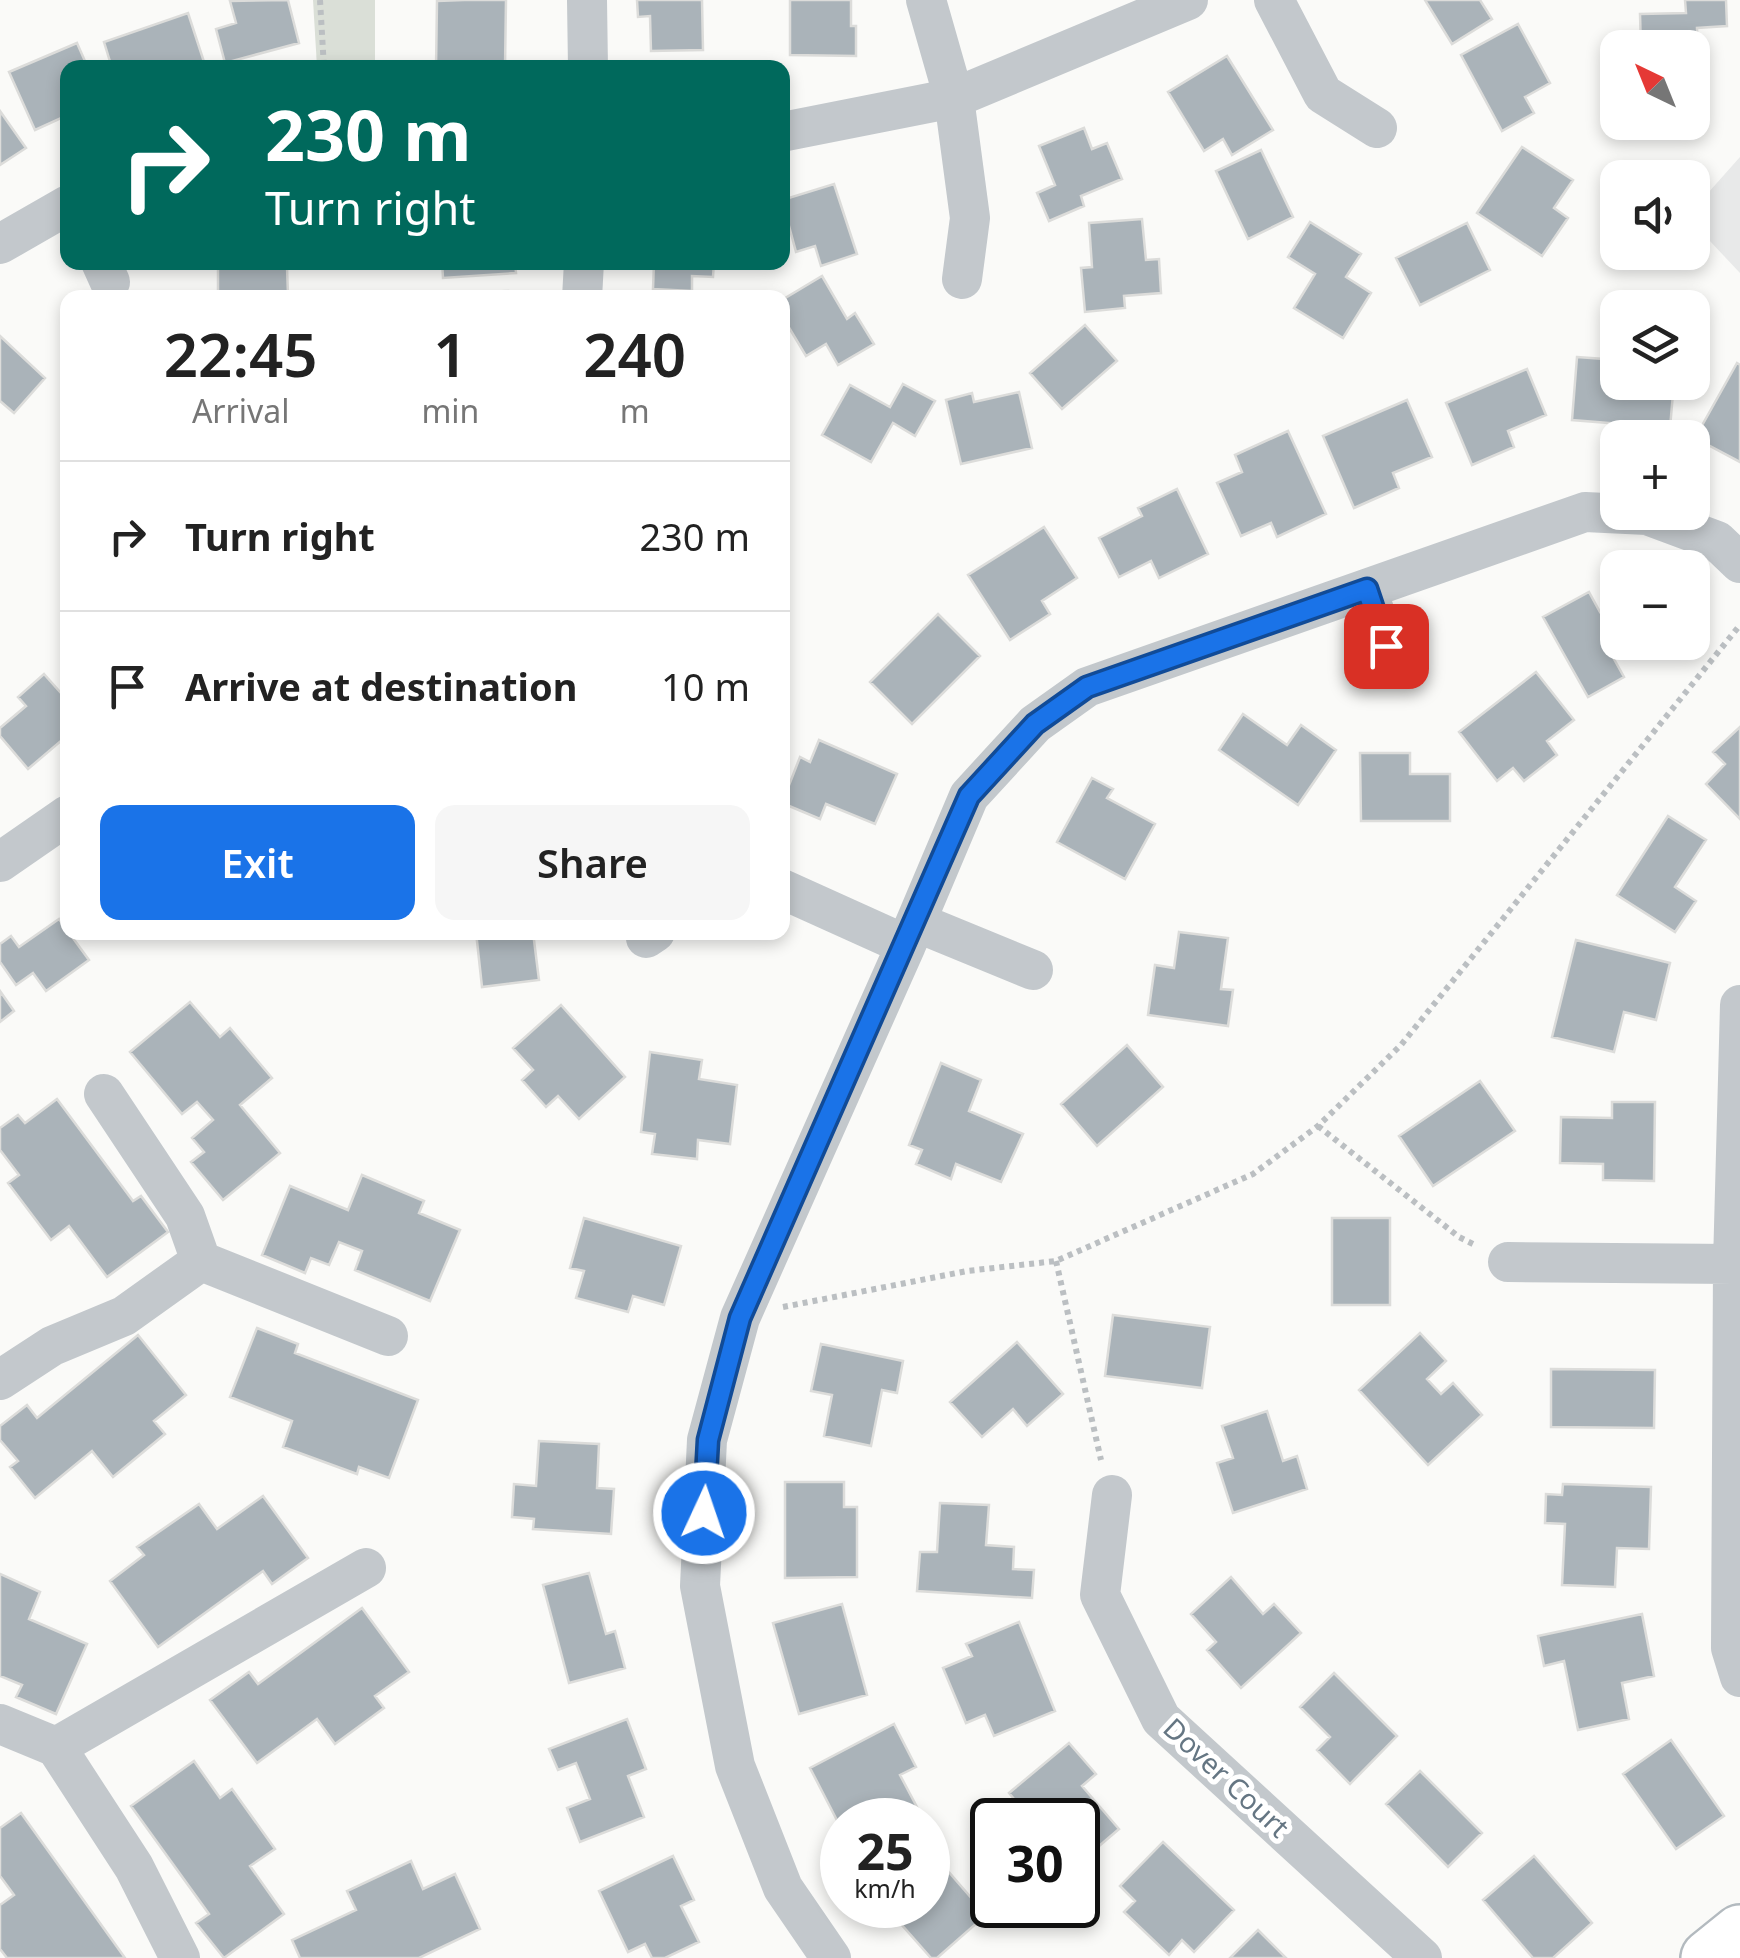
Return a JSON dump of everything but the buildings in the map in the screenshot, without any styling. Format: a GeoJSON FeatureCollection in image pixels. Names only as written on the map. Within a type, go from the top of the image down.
{"type":"FeatureCollection","features":[{"type":"Feature","properties":{"kind":"street"},"geometry":{"type":"LineString","coordinates":[[587,0],[588,60]]}},
{"type":"Feature","properties":{"kind":"street"},"geometry":{"type":"LineString","coordinates":[[926,0],[954,98],[970,218],[962,279]]}},
{"type":"Feature","properties":{"kind":"street"},"geometry":{"type":"LineString","coordinates":[[790,130],[954,98],[1188,0]]}},
{"type":"Feature","properties":{"kind":"street"},"geometry":{"type":"LineString","coordinates":[[1274,0],[1323,94],[1377,128]]}},
{"type":"Feature","properties":{"kind":"street"},"geometry":{"type":"LineString","coordinates":[[0,244],[60,210]]}},
{"type":"Feature","properties":{"kind":"street"},"geometry":{"type":"LineString","coordinates":[[832,1958],[783,1888],[735,1766],[700,1586],[708,1440],[740,1318],[969,796],[1035,724],[1087,687],[1585,512],[1647,514],[1718,540],[1740,564]]}},
{"type":"Feature","properties":{"kind":"street"},"geometry":{"type":"LineString","coordinates":[[1367,589],[1386,646]]}},
{"type":"Feature","properties":{"kind":"street"},"geometry":{"type":"LineString","coordinates":[[0,862],[60,821]]}},
{"type":"Feature","properties":{"kind":"street"},"geometry":{"type":"LineString","coordinates":[[790,892],[911,934],[1033,970]]}},
{"type":"Feature","properties":{"kind":"street"},"geometry":{"type":"LineString","coordinates":[[1740,1005],[1733,1264],[1731,1648],[1740,1678]]}},
{"type":"Feature","properties":{"kind":"street"},"geometry":{"type":"LineString","coordinates":[[104,1094],[185,1216],[201,1261],[388,1336]]}},
{"type":"Feature","properties":{"kind":"street"},"geometry":{"type":"LineString","coordinates":[[0,1380],[52,1346],[124,1316],[201,1261]]}},
{"type":"Feature","properties":{"kind":"street"},"geometry":{"type":"LineString","coordinates":[[1508,1262],[1733,1264]]}},
{"type":"Feature","properties":{"kind":"street","name":"Dover Court"},"geometry":{"type":"LineString","coordinates":[[1112,1495],[1100,1594],[1161,1719],[1422,1958]]}},
{"type":"Feature","properties":{"kind":"street"},"geometry":{"type":"LineString","coordinates":[[56,1747],[366,1568]]}},
{"type":"Feature","properties":{"kind":"street"},"geometry":{"type":"LineString","coordinates":[[0,1724],[56,1747],[134,1867],[180,1958]]}},
{"type":"Feature","properties":{"kind":"street"},"geometry":{"type":"LineString","coordinates":[[1709,1958],[1740,1933]]}},
{"type":"Feature","properties":{"kind":"path"},"geometry":{"type":"LineString","coordinates":[[320,0],[324,60]]}},
{"type":"Feature","properties":{"kind":"path"},"geometry":{"type":"LineString","coordinates":[[740,1318],[967,1271],[1056,1261],[1253,1174],[1318,1126],[1400,1044],[1740,625]]}},
{"type":"Feature","properties":{"kind":"path"},"geometry":{"type":"LineString","coordinates":[[1318,1126],[1459,1237],[1508,1262]]}},
{"type":"Feature","properties":{"kind":"path"},"geometry":{"type":"LineString","coordinates":[[1056,1261],[1094,1440],[1112,1495]]}},
{"type":"Feature","properties":{"kind":"shaded area"},"geometry":{"type":"Polygon","coordinates":[[[313,0],[375,0],[375,60],[317,60],[313,0]]]}},
{"type":"Feature","properties":{"kind":"shaded area"},"geometry":{"type":"Polygon","coordinates":[[[1740,157],[1740,273],[1710,241],[1710,191],[1740,157]]]}},
{"type":"Feature","properties":{"kind":"route"},"geometry":{"type":"LineString","coordinates":[[704,1513],[708,1440],[740,1318],[969,796],[1035,724],[1087,687],[1367,589],[1386,646]]}}]}
